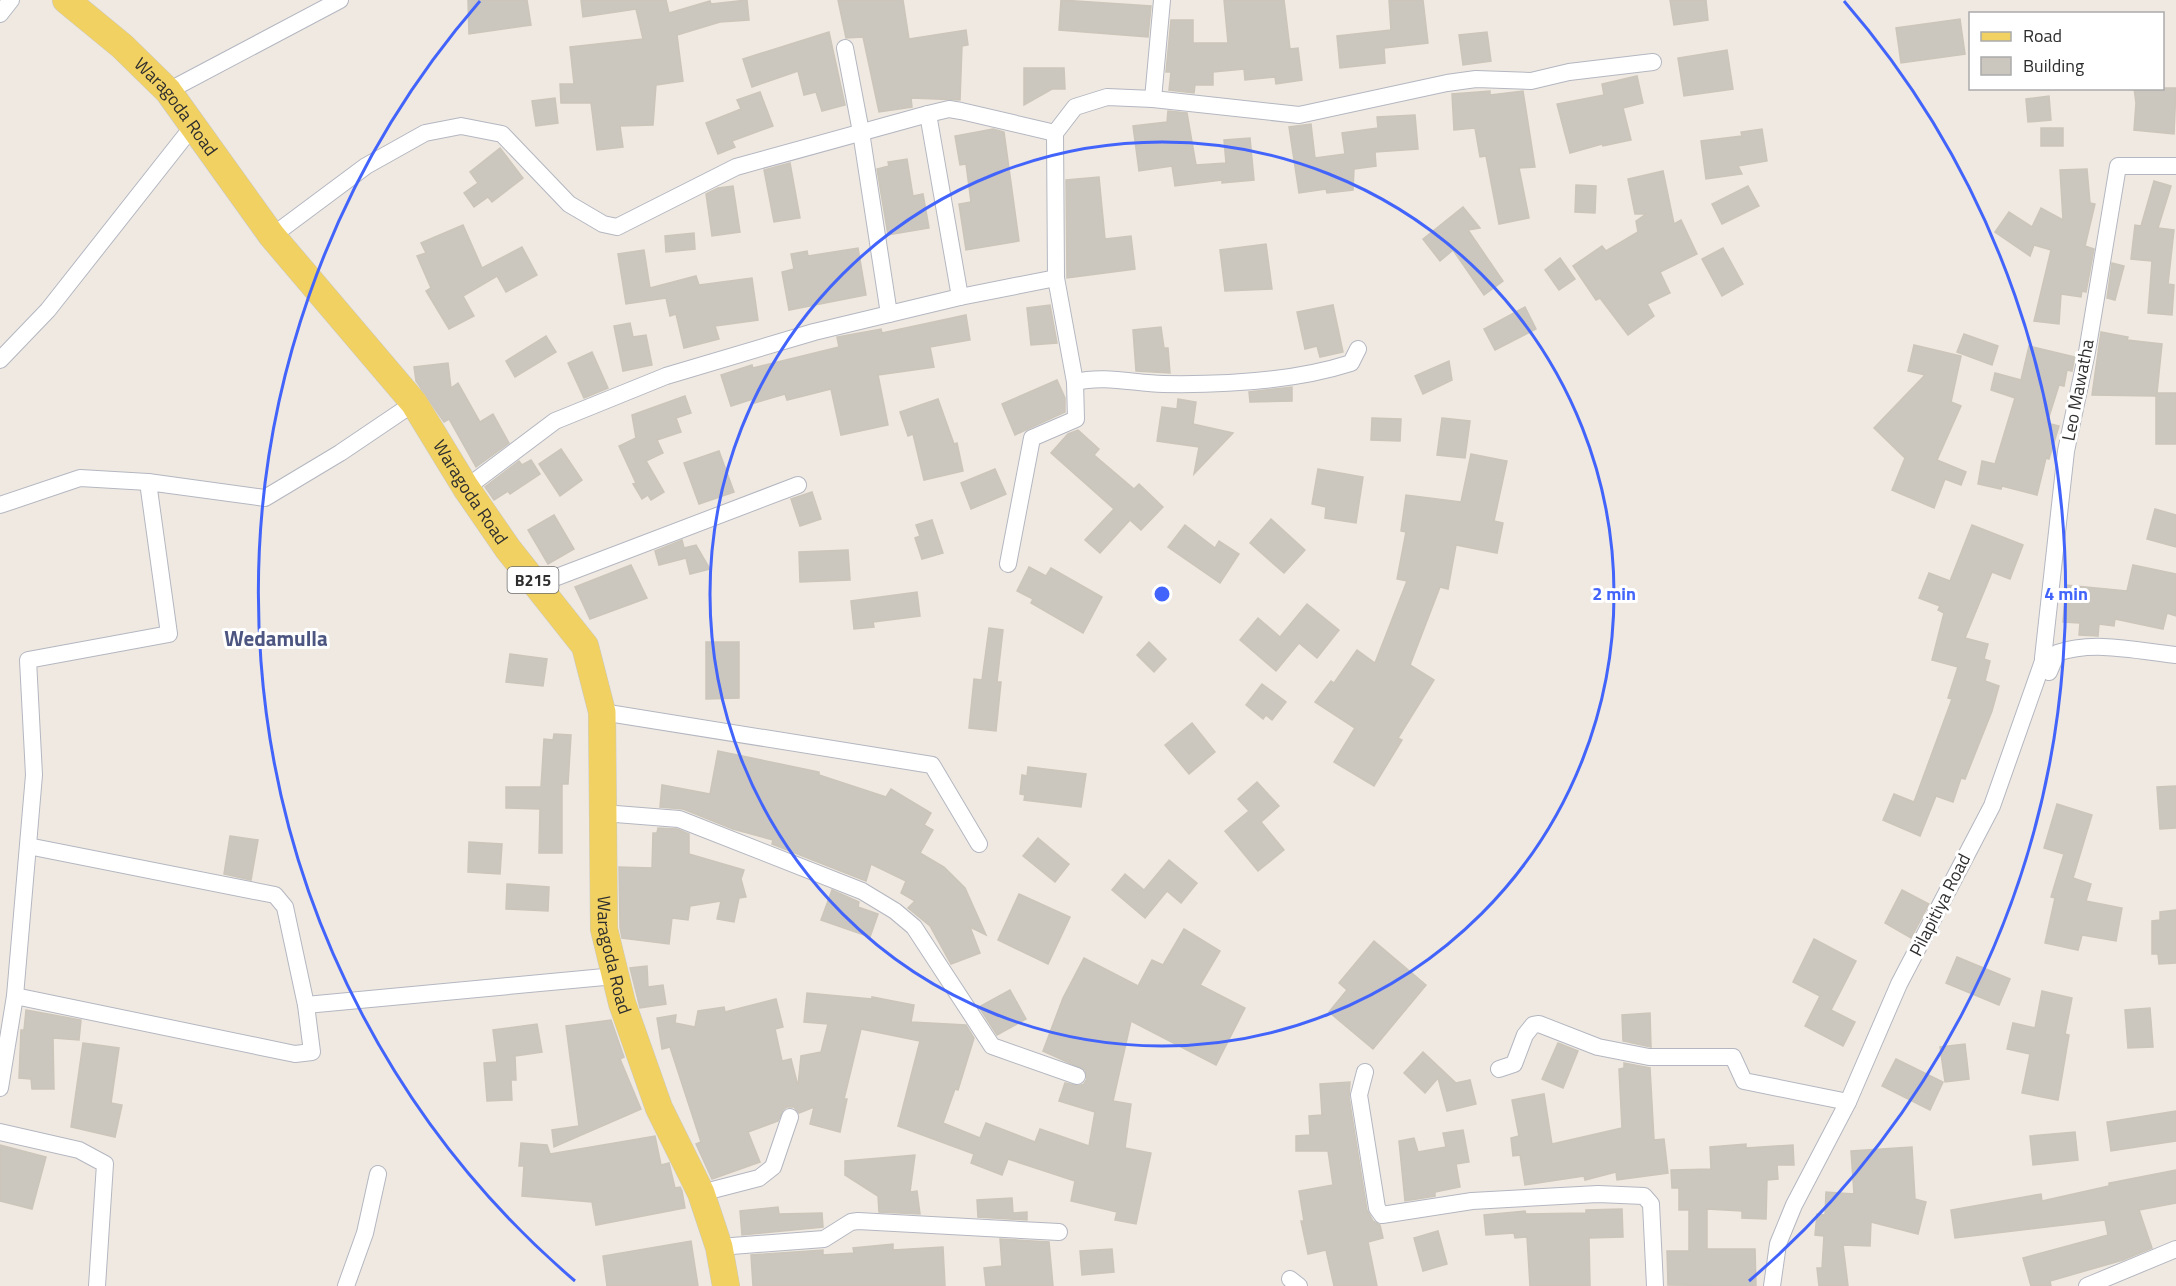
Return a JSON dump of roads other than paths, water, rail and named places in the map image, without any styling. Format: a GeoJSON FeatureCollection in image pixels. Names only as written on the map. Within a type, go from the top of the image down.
{"type":"FeatureCollection","features":[{"type":"Feature","properties":{"kind":"main road","name":"Waragoda Road"},"geometry":{"type":"LineString","coordinates":[[66,0],[122,46],[168,91],[272,236],[414,403],[466,488],[585,646],[602,712],[604,929],[622,1003],[658,1108],[701,1193],[719,1247],[726,1286]]}},
{"type":"Feature","properties":{"kind":"street"},"geometry":{"type":"LineString","coordinates":[[0,14],[11,0]]}},
{"type":"Feature","properties":{"kind":"street"},"geometry":{"type":"LineString","coordinates":[[168,91],[340,0]]}},
{"type":"Feature","properties":{"kind":"street"},"geometry":{"type":"LineString","coordinates":[[1153,99],[1162,0]]}},
{"type":"Feature","properties":{"kind":"street"},"geometry":{"type":"LineString","coordinates":[[845,48],[861,132],[889,314]]}},
{"type":"Feature","properties":{"kind":"street"},"geometry":{"type":"LineString","coordinates":[[1008,564],[1032,438],[1076,419],[1075,382],[1056,278],[1055,134],[1075,106],[1107,97],[1153,99],[1299,115],[1447,83],[1476,79],[1531,81],[1569,72],[1653,62]]}},
{"type":"Feature","properties":{"kind":"street"},"geometry":{"type":"LineString","coordinates":[[272,236],[366,166],[425,133],[461,126],[502,134],[569,204],[603,224],[617,227],[736,167],[949,109],[1055,134]]}},
{"type":"Feature","properties":{"kind":"street"},"geometry":{"type":"LineString","coordinates":[[928,114],[960,297]]}},
{"type":"Feature","properties":{"kind":"street"},"geometry":{"type":"LineString","coordinates":[[0,360],[48,310],[194,126]]}},
{"type":"Feature","properties":{"kind":"street","name":"Leo Mawatha"},"geometry":{"type":"LineString","coordinates":[[2049,672],[2043,658],[2066,451],[2087,352],[2118,166],[2176,166]]}},
{"type":"Feature","properties":{"kind":"street"},"geometry":{"type":"LineString","coordinates":[[466,488],[555,421],[666,376],[814,332],[960,297],[1056,278]]}},
{"type":"Feature","properties":{"kind":"street"},"geometry":{"type":"LineString","coordinates":[[1075,382],[1107,378],[1141,383],[1180,384],[1322,373],[1351,363],[1358,349]]}},
{"type":"Feature","properties":{"kind":"street"},"geometry":{"type":"LineString","coordinates":[[0,505],[80,478],[148,482],[265,498],[414,403]]}},
{"type":"Feature","properties":{"kind":"street"},"geometry":{"type":"LineString","coordinates":[[0,1088],[15,996],[34,775],[28,660],[169,634],[148,482]]}},
{"type":"Feature","properties":{"kind":"street"},"geometry":{"type":"LineString","coordinates":[[537,585],[798,485]]}},
{"type":"Feature","properties":{"kind":"street","name":"Pilapitiya Road"},"geometry":{"type":"LineString","coordinates":[[2049,672],[2057,653],[2070,648],[2100,647],[2176,655]]}},
{"type":"Feature","properties":{"kind":"street","name":"Pilapitiya Road"},"geometry":{"type":"LineString","coordinates":[[1772,1286],[1774,1264],[1782,1234],[1810,1172],[1848,1102],[1899,984],[1992,806],[2043,661],[2049,672]]}},
{"type":"Feature","properties":{"kind":"street"},"geometry":{"type":"LineString","coordinates":[[602,712],[932,765],[979,844]]}},
{"type":"Feature","properties":{"kind":"street"},"geometry":{"type":"LineString","coordinates":[[603,813],[679,819],[862,891],[895,910],[914,927],[992,1046],[1077,1076]]}},
{"type":"Feature","properties":{"kind":"street"},"geometry":{"type":"LineString","coordinates":[[15,996],[296,1054],[312,1052],[306,1005],[285,907],[275,895],[28,846]]}},
{"type":"Feature","properties":{"kind":"street"},"geometry":{"type":"LineString","coordinates":[[306,1005],[615,976]]}},
{"type":"Feature","properties":{"kind":"street"},"geometry":{"type":"LineString","coordinates":[[1499,1069],[1514,1064],[1525,1035],[1533,1025],[1539,1024],[1598,1047],[1649,1057],[1733,1057],[1744,1081],[1848,1102]]}},
{"type":"Feature","properties":{"kind":"street"},"geometry":{"type":"LineString","coordinates":[[1365,1072],[1359,1095],[1377,1208],[1382,1215],[1472,1201],[1608,1194],[1644,1196],[1651,1204],[1655,1286]]}},
{"type":"Feature","properties":{"kind":"street"},"geometry":{"type":"LineString","coordinates":[[701,1193],[759,1178],[773,1167],[790,1117]]}},
{"type":"Feature","properties":{"kind":"street"},"geometry":{"type":"LineString","coordinates":[[0,1132],[79,1150],[105,1164],[97,1286]]}},
{"type":"Feature","properties":{"kind":"street"},"geometry":{"type":"LineString","coordinates":[[346,1286],[365,1233],[378,1174]]}},
{"type":"Feature","properties":{"kind":"street"},"geometry":{"type":"LineString","coordinates":[[719,1247],[824,1239],[851,1222],[858,1221],[1059,1232]]}},
{"type":"Feature","properties":{"kind":"street"},"geometry":{"type":"LineString","coordinates":[[2087,1286],[2175,1253]]}},
{"type":"Feature","properties":{"kind":"district","name":"Wedamulla"},"geometry":{"type":"Point","coordinates":[276,639]}}]}
